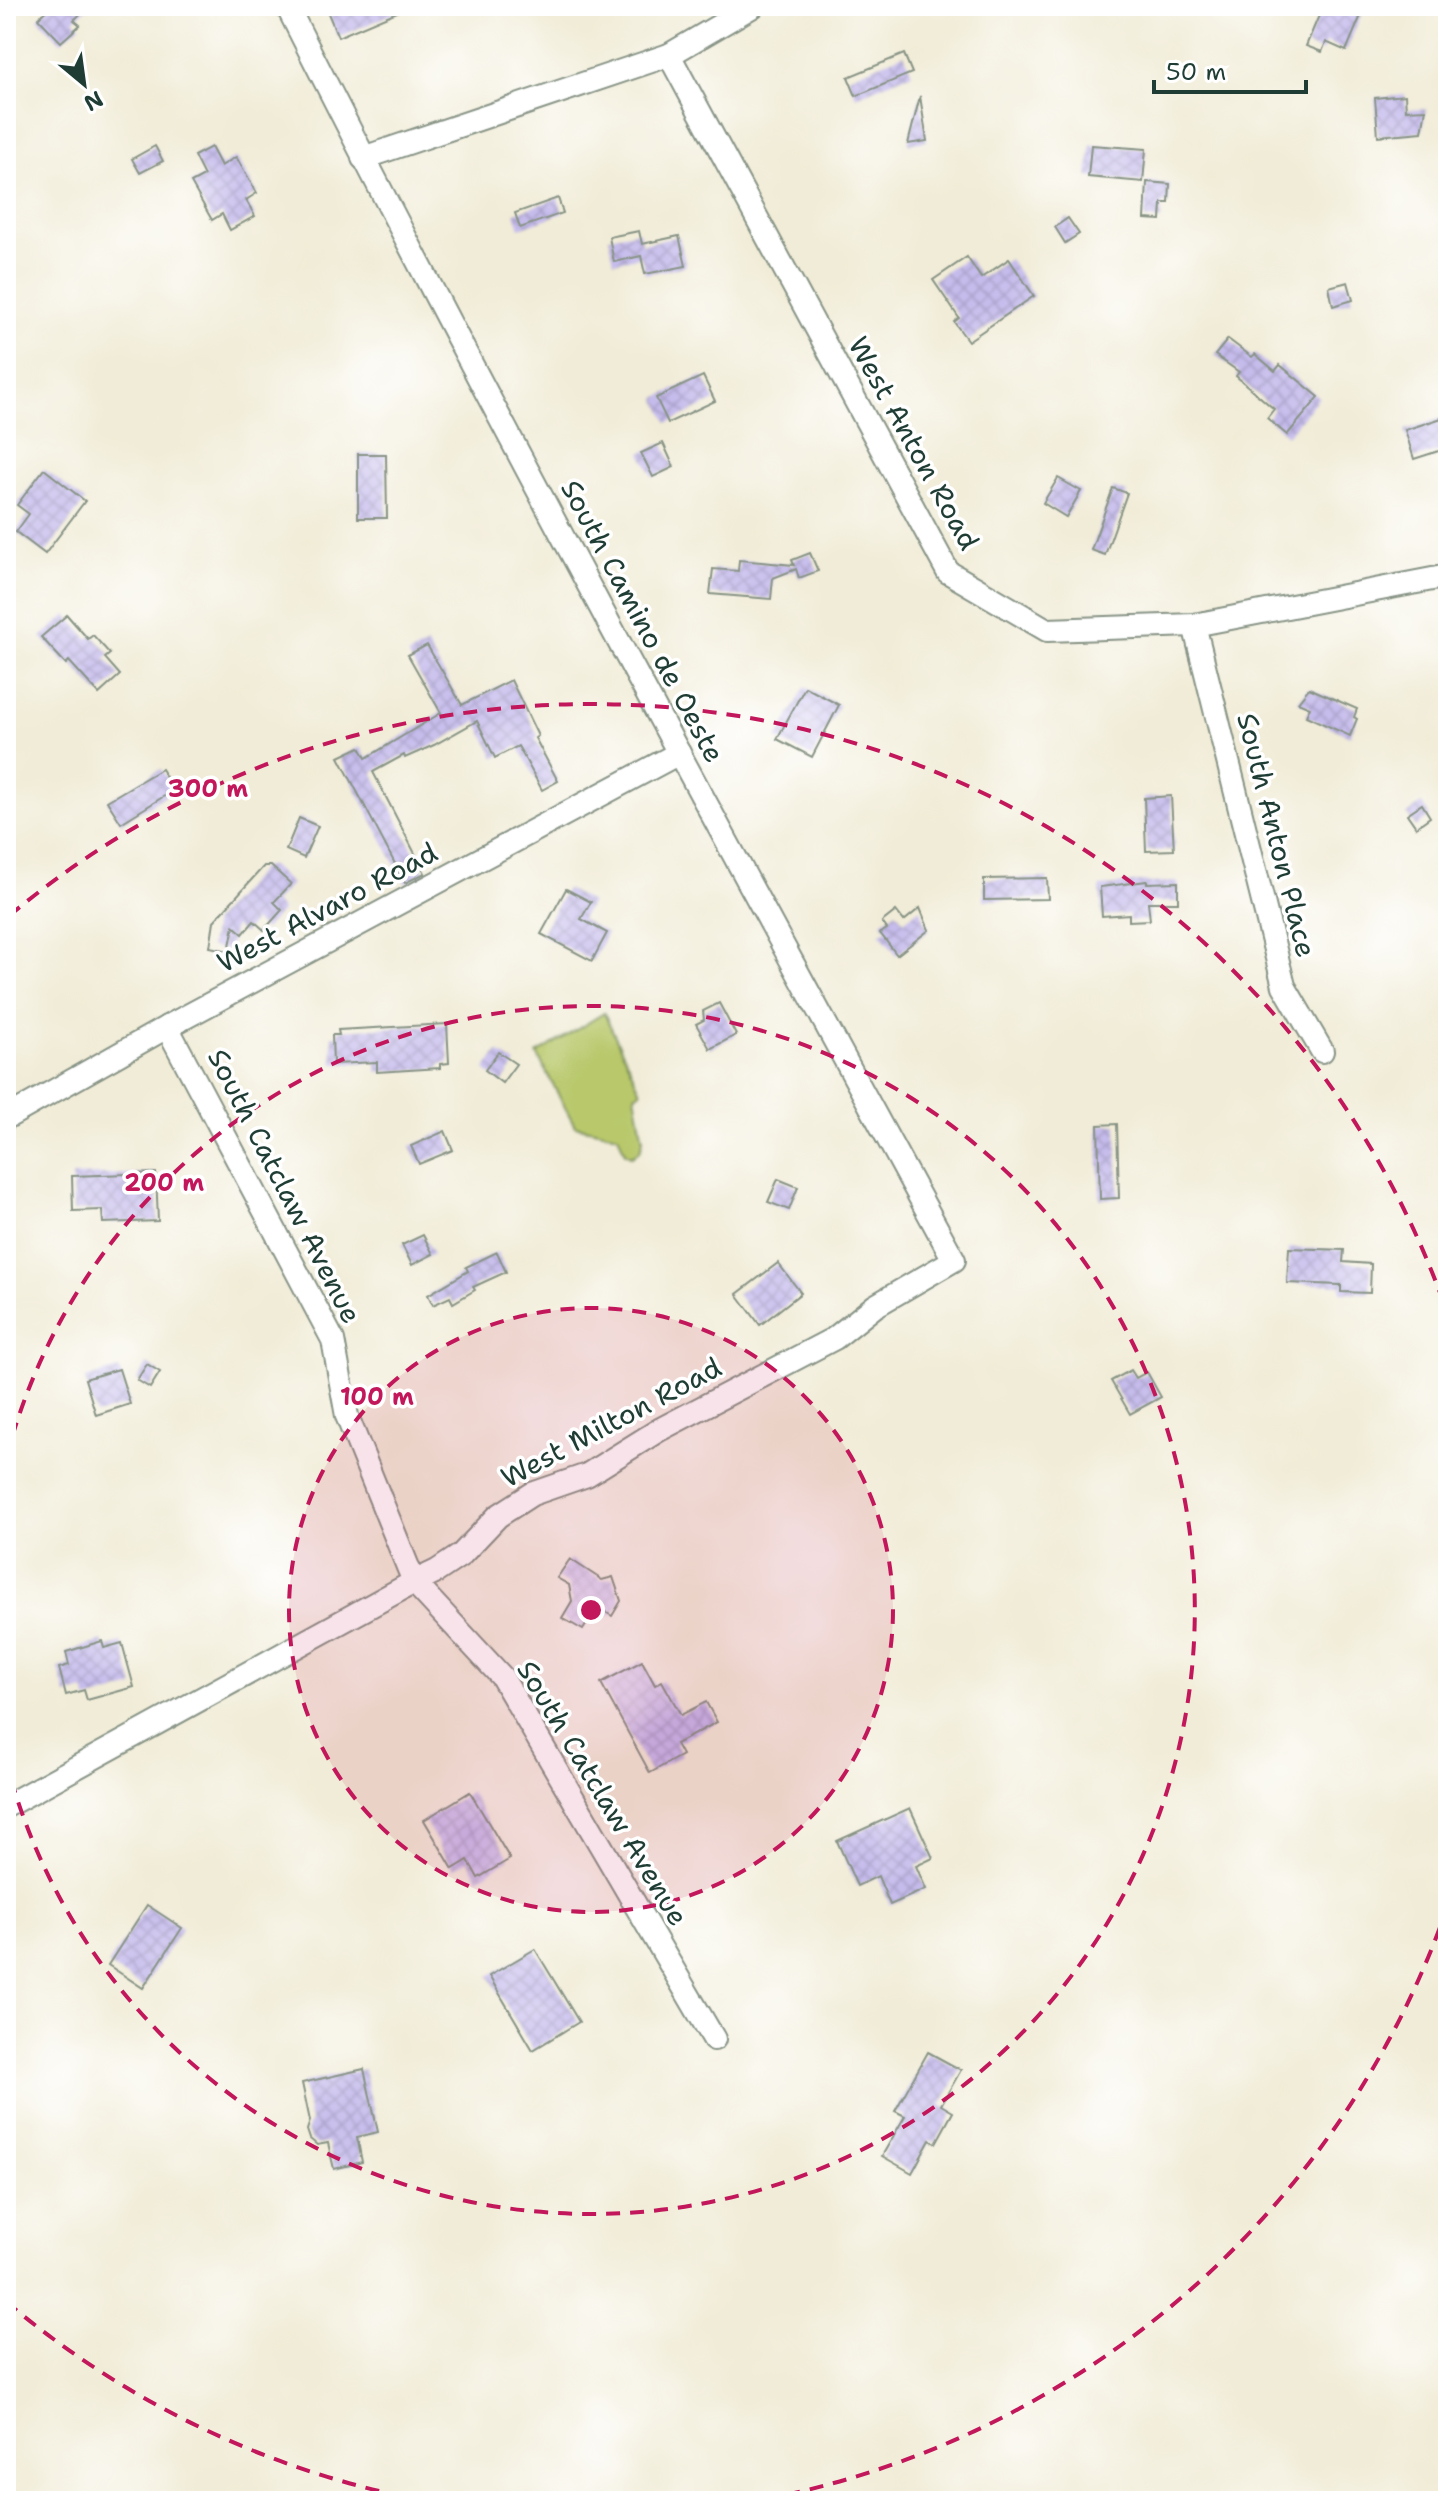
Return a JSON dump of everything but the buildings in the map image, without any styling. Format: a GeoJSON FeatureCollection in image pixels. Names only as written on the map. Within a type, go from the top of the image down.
{"type":"FeatureCollection","features":[{"type":"Feature","properties":{"kind":"street","name":"South Camino de Oeste"},"geometry":{"type":"LineString","coordinates":[[287,6],[363,158],[679,753],[954,1260]]}},
{"type":"Feature","properties":{"kind":"street"},"geometry":{"type":"LineString","coordinates":[[363,158],[669,55],[753,6]]}},
{"type":"Feature","properties":{"kind":"street","name":"West Anton Road"},"geometry":{"type":"LineString","coordinates":[[669,55],[948,572],[1047,630],[1194,625],[1448,576]]}},
{"type":"Feature","properties":{"kind":"street","name":"South Anton Place"},"geometry":{"type":"LineString","coordinates":[[1194,625],[1284,986],[1322,1051]]}},
{"type":"Feature","properties":{"kind":"street","name":"West Alvaro Road"},"geometry":{"type":"LineString","coordinates":[[6,1118],[167,1027],[679,753]]}},
{"type":"Feature","properties":{"kind":"street","name":"South Catclaw Avenue"},"geometry":{"type":"LineString","coordinates":[[167,1027],[333,1340],[347,1416],[414,1582],[502,1677],[714,2039]]}},
{"type":"Feature","properties":{"kind":"street","name":"West Milton Road"},"geometry":{"type":"LineString","coordinates":[[6,1806],[437,1571],[461,1555],[498,1516],[532,1494],[587,1475],[659,1430],[835,1338],[875,1306],[954,1260]]}},
{"type":"Feature","properties":{"kind":"green space"},"geometry":{"type":"Polygon","coordinates":[[[604,1013],[641,1091],[635,1095],[643,1140],[640,1151],[631,1156],[625,1153],[618,1135],[575,1126],[537,1054],[604,1013]]]}}]}
